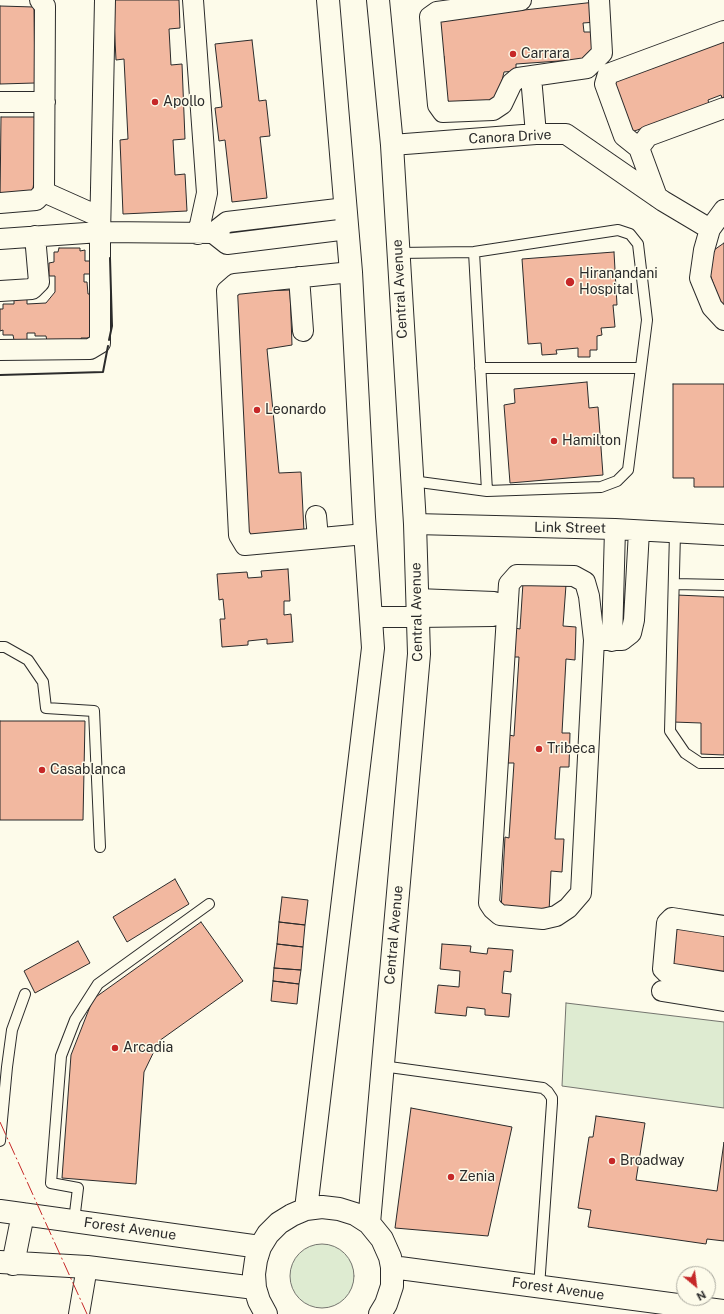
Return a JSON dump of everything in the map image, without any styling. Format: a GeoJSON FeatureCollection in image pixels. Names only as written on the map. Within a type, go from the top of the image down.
{"type":"FeatureCollection","features":[{"type":"Feature","properties":{"kind":"main road"},"geometry":{"type":"LineString","coordinates":[[306,1209],[374,648],[365,534],[347,218],[328,0]]}},
{"type":"Feature","properties":{"kind":"main road","name":"Central Avenue"},"geometry":{"type":"LineString","coordinates":[[369,1223],[419,654],[415,524],[392,145],[378,0]]}},
{"type":"Feature","properties":{"kind":"main road"},"geometry":{"type":"LineString","coordinates":[[266,1314],[259,1301],[255,1288],[254,1274],[260,1247],[268,1234],[279,1223],[306,1209],[322,1207],[339,1209],[355,1214],[369,1223],[382,1239],[390,1257],[392,1267],[392,1286],[386,1304],[380,1314]]}},
{"type":"Feature","properties":{"kind":"main road","name":"Forest Avenue"},"geometry":{"type":"LineString","coordinates":[[0,1211],[260,1247]]}},
{"type":"Feature","properties":{"kind":"main road"},"geometry":{"type":"LineString","coordinates":[[23,1214],[7,1263],[87,1268],[255,1288]]}},
{"type":"Feature","properties":{"kind":"main road","name":"Forest Avenue"},"geometry":{"type":"LineString","coordinates":[[392,1267],[724,1312]]}},
{"type":"Feature","properties":{"kind":"street"},"geometry":{"type":"LineString","coordinates":[[0,203],[36,200],[44,192],[44,6],[40,0]]}},
{"type":"Feature","properties":{"kind":"street"},"geometry":{"type":"LineString","coordinates":[[0,350],[90,349],[100,342],[100,224],[105,0]]}},
{"type":"Feature","properties":{"kind":"street"},"geometry":{"type":"LineString","coordinates":[[193,0],[207,194],[206,233]]}},
{"type":"Feature","properties":{"kind":"street"},"geometry":{"type":"LineString","coordinates":[[521,0],[437,12],[430,17],[438,105],[443,112],[493,110],[502,104],[512,83],[518,78],[587,68],[602,53],[599,0]]}},
{"type":"Feature","properties":{"kind":"street"},"geometry":{"type":"LineString","coordinates":[[657,196],[639,148],[624,136],[605,84],[608,74],[724,31]]}},
{"type":"Feature","properties":{"kind":"street"},"geometry":{"type":"LineString","coordinates":[[531,77],[536,134]]}},
{"type":"Feature","properties":{"kind":"street"},"geometry":{"type":"LineString","coordinates":[[0,102],[44,102]]}},
{"type":"Feature","properties":{"kind":"street"},"geometry":{"type":"LineString","coordinates":[[639,148],[648,136],[724,108]]}},
{"type":"Feature","properties":{"kind":"street","name":"Canora Drive"},"geometry":{"type":"LineString","coordinates":[[392,145],[536,134],[566,134],[657,196],[710,229]]}},
{"type":"Feature","properties":{"kind":"street"},"geometry":{"type":"LineString","coordinates":[[44,192],[100,224]]}},
{"type":"Feature","properties":{"kind":"street"},"geometry":{"type":"LineString","coordinates":[[724,210],[710,229],[704,250],[700,278],[712,307],[724,320]]}},
{"type":"Feature","properties":{"kind":"street"},"geometry":{"type":"LineString","coordinates":[[0,239],[35,236],[100,224],[206,233],[228,244],[347,218]]}},
{"type":"Feature","properties":{"kind":"street"},"geometry":{"type":"LineString","coordinates":[[0,291],[32,289],[39,282],[35,236]]}},
{"type":"Feature","properties":{"kind":"street"},"geometry":{"type":"LineString","coordinates":[[350,272],[235,284],[227,291],[239,535],[245,545],[365,534]]}},
{"type":"Feature","properties":{"kind":"street"},"geometry":{"type":"LineString","coordinates":[[299,277],[303,331]]}},
{"type":"Feature","properties":{"kind":"street"},"geometry":{"type":"LineString","coordinates":[[316,516],[318,538]]}},
{"type":"Feature","properties":{"kind":"street","name":"Link Street"},"geometry":{"type":"LineString","coordinates":[[415,524],[615,529],[724,535]]}},
{"type":"Feature","properties":{"kind":"street"},"geometry":{"type":"LineString","coordinates":[[603,641],[588,596],[585,582],[574,576],[517,575],[509,584],[489,903],[500,915],[543,919],[556,916],[568,908],[581,893],[603,641],[615,529]]}},
{"type":"Feature","properties":{"kind":"street"},"geometry":{"type":"LineString","coordinates":[[603,641],[622,640],[631,633],[634,620],[639,531]]}},
{"type":"Feature","properties":{"kind":"street"},"geometry":{"type":"LineString","coordinates":[[371,617],[417,608],[493,609]]}},
{"type":"Feature","properties":{"kind":"street"},"geometry":{"type":"LineString","coordinates":[[724,926],[672,918],[667,923],[663,968],[667,973],[724,982]]}},
{"type":"Feature","properties":{"kind":"street"},"geometry":{"type":"LineString","coordinates":[[662,991],[724,1001]]}},
{"type":"Feature","properties":{"kind":"street"},"geometry":{"type":"LineString","coordinates":[[79,1314],[87,1268]]}},
{"type":"Feature","properties":{"kind":"lane"},"geometry":{"type":"LineString","coordinates":[[398,253],[474,252],[618,230],[630,234],[638,244],[647,320],[628,470],[617,481],[601,487],[487,491],[412,481]]}},
{"type":"Feature","properties":{"kind":"lane"},"geometry":{"type":"LineString","coordinates":[[474,252],[487,491]]}},
{"type":"Feature","properties":{"kind":"lane"},"geometry":{"type":"LineString","coordinates":[[480,368],[641,368]]}},
{"type":"Feature","properties":{"kind":"lane"},"geometry":{"type":"LineString","coordinates":[[676,533],[670,731],[685,753],[700,763],[724,763]]}},
{"type":"Feature","properties":{"kind":"lane"},"geometry":{"type":"LineString","coordinates":[[674,584],[724,585]]}},
{"type":"Feature","properties":{"kind":"lane"},"geometry":{"type":"LineString","coordinates":[[0,647],[5,647],[28,660],[43,682],[46,708],[94,711],[100,847]]}},
{"type":"Feature","properties":{"kind":"lane"},"geometry":{"type":"LineString","coordinates":[[74,1221],[78,1188],[51,1183],[61,1056],[75,1020],[98,984],[210,904]]}},
{"type":"Feature","properties":{"kind":"lane"},"geometry":{"type":"LineString","coordinates":[[0,1141],[6,1067],[12,1030],[25,994]]}},
{"type":"Feature","properties":{"kind":"lane"},"geometry":{"type":"LineString","coordinates":[[382,1066],[543,1088],[548,1092],[552,1098],[552,1103],[539,1287]]}},
{"type":"Feature","properties":{"kind":"green space"},"geometry":{"type":"Polygon","coordinates":[[[566,1003],[724,1022],[724,1108],[562,1086],[566,1003]]]}},
{"type":"Feature","properties":{"kind":"green space"},"geometry":{"type":"Polygon","coordinates":[[[322,1244],[334,1246],[345,1253],[352,1264],[354,1276],[352,1288],[345,1299],[334,1306],[322,1308],[310,1306],[299,1299],[292,1288],[290,1276],[292,1264],[299,1253],[310,1246],[322,1244]]]}},
{"type":"Feature","properties":{"kind":"building","name":"Apollo"},"geometry":{"type":"Polygon","coordinates":[[[113,0],[179,0],[180,28],[169,29],[171,65],[182,64],[185,139],[173,140],[175,175],[185,174],[187,211],[123,214],[120,140],[128,139],[124,59],[116,60],[113,0]]]}},
{"type":"Feature","properties":{"kind":"building","name":"Carrara"},"geometry":{"type":"Polygon","coordinates":[[[595,2],[596,22],[583,23],[584,32],[598,32],[599,52],[588,53],[588,59],[516,64],[516,71],[504,72],[497,102],[447,105],[444,56],[439,56],[436,20],[595,2]]]}},
{"type":"Feature","properties":{"kind":"building"},"geometry":{"type":"Polygon","coordinates":[[[0,6],[34,7],[35,83],[0,84],[0,6]]]}},
{"type":"Feature","properties":{"kind":"building"},"geometry":{"type":"Polygon","coordinates":[[[724,35],[724,97],[722,98],[721,95],[708,100],[709,104],[629,133],[609,79],[724,35]]]}},
{"type":"Feature","properties":{"kind":"building"},"geometry":{"type":"Polygon","coordinates":[[[252,40],[259,101],[266,100],[270,136],[260,137],[267,198],[232,202],[225,140],[219,141],[215,108],[222,107],[215,44],[252,40]]]}},
{"type":"Feature","properties":{"kind":"building"},"geometry":{"type":"Polygon","coordinates":[[[1,117],[38,117],[37,156],[32,197],[0,200],[1,117]]]}},
{"type":"Feature","properties":{"kind":"building"},"geometry":{"type":"Polygon","coordinates":[[[724,243],[724,305],[720,304],[707,265],[714,250],[724,243]]]}},
{"type":"Feature","properties":{"kind":"building"},"geometry":{"type":"Polygon","coordinates":[[[59,248],[80,248],[80,251],[85,250],[85,261],[91,261],[91,274],[84,274],[84,282],[87,282],[88,294],[94,294],[91,338],[81,338],[81,341],[47,341],[46,336],[35,336],[35,333],[27,333],[27,340],[14,340],[13,335],[3,335],[3,330],[0,331],[0,309],[3,309],[3,304],[14,304],[14,299],[27,299],[27,304],[46,303],[55,292],[55,276],[49,276],[49,263],[54,262],[54,252],[58,252],[59,248]]]}},
{"type":"Feature","properties":{"kind":"building","name":"Hiranandani Hospital"},"geometry":{"type":"Polygon","coordinates":[[[614,252],[617,305],[613,305],[615,327],[601,328],[602,335],[597,336],[597,350],[590,350],[590,357],[578,357],[578,348],[556,350],[557,354],[542,355],[541,343],[528,344],[522,259],[614,252]]]}},
{"type":"Feature","properties":{"kind":"building","name":"Leonardo"},"geometry":{"type":"Polygon","coordinates":[[[290,290],[292,345],[267,349],[279,473],[301,472],[304,532],[248,536],[233,292],[290,290]]]}},
{"type":"Feature","properties":{"kind":"building","name":"Hamilton"},"geometry":{"type":"Polygon","coordinates":[[[587,382],[589,408],[598,407],[603,475],[510,483],[504,405],[515,403],[514,389],[587,382]]]}},
{"type":"Feature","properties":{"kind":"building"},"geometry":{"type":"Polygon","coordinates":[[[673,384],[724,384],[724,487],[694,487],[694,478],[673,478],[673,384]]]}},
{"type":"Feature","properties":{"kind":"building"},"geometry":{"type":"Polygon","coordinates":[[[288,569],[290,601],[284,601],[284,615],[291,614],[293,642],[267,644],[267,639],[248,641],[248,645],[222,647],[220,619],[225,619],[223,599],[219,600],[217,574],[247,572],[248,578],[262,577],[261,571],[288,569]]]}},
{"type":"Feature","properties":{"kind":"building","name":"Tribeca"},"geometry":{"type":"Polygon","coordinates":[[[523,583],[566,585],[563,626],[576,627],[575,660],[566,659],[562,733],[570,733],[569,767],[560,767],[555,839],[564,839],[562,872],[551,871],[549,912],[501,910],[505,837],[509,838],[514,763],[507,763],[509,735],[514,736],[519,657],[513,657],[515,628],[520,629],[523,583]]]}},
{"type":"Feature","properties":{"kind":"building"},"geometry":{"type":"Polygon","coordinates":[[[676,595],[724,597],[724,755],[701,754],[701,723],[673,722],[676,595]]]}},
{"type":"Feature","properties":{"kind":"building","name":"Casablanca"},"geometry":{"type":"Polygon","coordinates":[[[0,721],[85,721],[83,820],[0,820],[0,721]]]}},
{"type":"Feature","properties":{"kind":"building"},"geometry":{"type":"Polygon","coordinates":[[[175,879],[189,904],[127,942],[113,917],[175,879]]]}},
{"type":"Feature","properties":{"kind":"building"},"geometry":{"type":"Polygon","coordinates":[[[282,897],[308,900],[305,925],[279,922],[282,897]]]}},
{"type":"Feature","properties":{"kind":"building","name":"Arcadia"},"geometry":{"type":"Polygon","coordinates":[[[201,922],[243,981],[159,1041],[144,1072],[136,1184],[62,1178],[71,1055],[93,999],[201,922]]]}},
{"type":"Feature","properties":{"kind":"building"},"geometry":{"type":"Polygon","coordinates":[[[279,922],[305,925],[303,947],[277,944],[279,922]]]}},
{"type":"Feature","properties":{"kind":"building"},"geometry":{"type":"Polygon","coordinates":[[[672,925],[724,932],[724,974],[669,968],[672,925]]]}},
{"type":"Feature","properties":{"kind":"building"},"geometry":{"type":"Polygon","coordinates":[[[78,941],[90,963],[35,993],[24,971],[78,941]]]}},
{"type":"Feature","properties":{"kind":"building"},"geometry":{"type":"Polygon","coordinates":[[[277,944],[303,947],[301,970],[274,968],[277,944]]]}},
{"type":"Feature","properties":{"kind":"building"},"geometry":{"type":"Polygon","coordinates":[[[442,944],[471,946],[470,952],[487,954],[488,948],[513,950],[511,972],[504,971],[502,993],[511,994],[509,1017],[485,1015],[485,1009],[467,1007],[466,1016],[435,1013],[438,985],[459,987],[460,971],[440,969],[442,944]]]}},
{"type":"Feature","properties":{"kind":"building"},"geometry":{"type":"Polygon","coordinates":[[[274,968],[301,970],[299,984],[273,981],[274,968]]]}},
{"type":"Feature","properties":{"kind":"building"},"geometry":{"type":"Polygon","coordinates":[[[273,981],[299,984],[297,1004],[271,1001],[273,981]]]}},
{"type":"Feature","properties":{"kind":"building","name":"Zenia"},"geometry":{"type":"Polygon","coordinates":[[[411,1108],[512,1127],[488,1236],[395,1228],[411,1108]]]}},
{"type":"Feature","properties":{"kind":"building","name":"Broadway"},"geometry":{"type":"Polygon","coordinates":[[[596,1116],[645,1123],[636,1180],[717,1191],[724,1142],[724,1241],[707,1239],[706,1244],[588,1227],[591,1210],[578,1208],[589,1137],[593,1137],[596,1116]]]}},
{"type":"Feature","properties":{"kind":"wall"},"geometry":{"type":"LineString","coordinates":[[109,340],[112,326],[110,258]]}},
{"type":"Feature","properties":{"kind":"wall"},"geometry":{"type":"LineString","coordinates":[[0,375],[103,372],[108,346]]}},
{"type":"Feature","properties":{"kind":"power"},"geometry":{"type":"LineString","coordinates":[[0,1122],[87,1314]]}},
{"type":"Feature","properties":{"kind":"place","name":"Carrara"},"geometry":{"type":"Point","coordinates":[513,54]}},
{"type":"Feature","properties":{"kind":"place","name":"Apollo"},"geometry":{"type":"Point","coordinates":[155,102]}},
{"type":"Feature","properties":{"kind":"place","name":"Hiranandani Hospital"},"geometry":{"type":"Point","coordinates":[570,282]}},
{"type":"Feature","properties":{"kind":"place","name":"Leonardo"},"geometry":{"type":"Point","coordinates":[257,410]}},
{"type":"Feature","properties":{"kind":"place","name":"Hamilton"},"geometry":{"type":"Point","coordinates":[554,441]}},
{"type":"Feature","properties":{"kind":"place","name":"Tribeca"},"geometry":{"type":"Point","coordinates":[539,749]}},
{"type":"Feature","properties":{"kind":"place","name":"Casablanca"},"geometry":{"type":"Point","coordinates":[42,770]}},
{"type":"Feature","properties":{"kind":"place","name":"Arcadia"},"geometry":{"type":"Point","coordinates":[115,1048]}},
{"type":"Feature","properties":{"kind":"place","name":"Broadway"},"geometry":{"type":"Point","coordinates":[612,1161]}},
{"type":"Feature","properties":{"kind":"place","name":"Zenia"},"geometry":{"type":"Point","coordinates":[451,1177]}}]}
